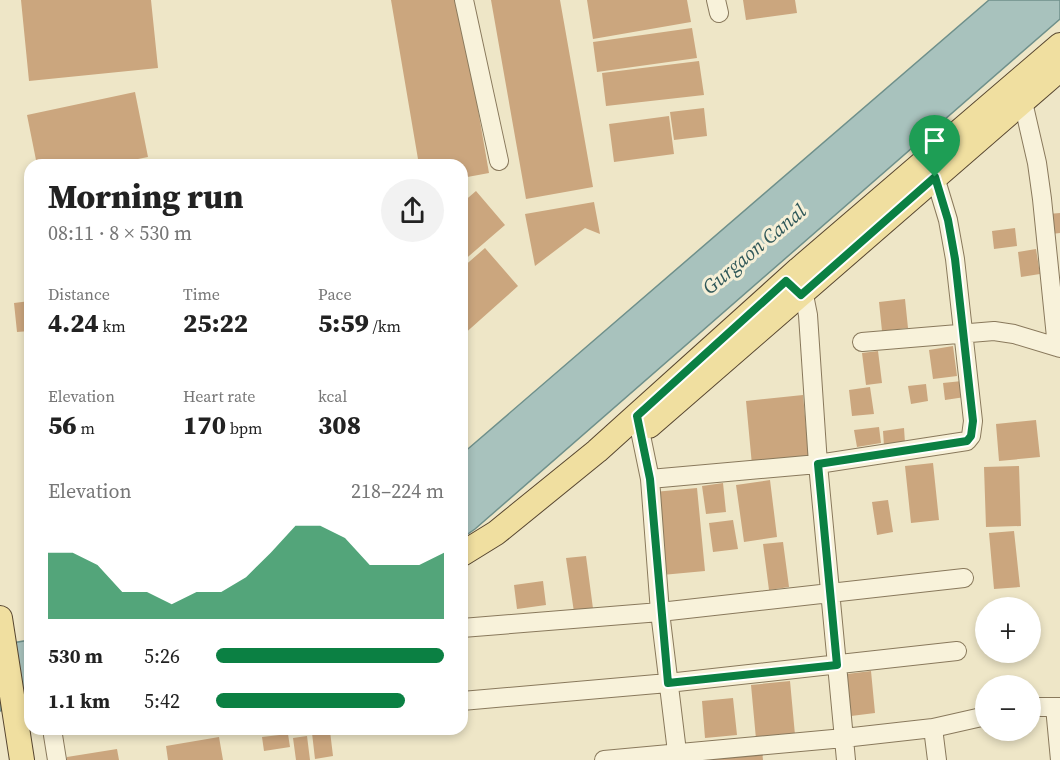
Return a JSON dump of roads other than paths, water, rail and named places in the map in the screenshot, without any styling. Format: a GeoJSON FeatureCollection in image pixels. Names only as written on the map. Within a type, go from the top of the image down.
{"type":"FeatureCollection","features":[{"type":"Feature","properties":{"kind":"main road"},"geometry":{"type":"LineString","coordinates":[[468,568],[507,541],[793,288],[1060,45]]}},
{"type":"Feature","properties":{"kind":"main road"},"geometry":{"type":"LineString","coordinates":[[793,288],[935,177],[1060,69]]}},
{"type":"Feature","properties":{"kind":"main road"},"geometry":{"type":"LineString","coordinates":[[468,550],[496,533],[639,424]]}},
{"type":"Feature","properties":{"kind":"main road"},"geometry":{"type":"LineString","coordinates":[[0,618],[20,720],[22,760]]}},
{"type":"Feature","properties":{"kind":"street"},"geometry":{"type":"LineString","coordinates":[[464,0],[499,161]]}},
{"type":"Feature","properties":{"kind":"street"},"geometry":{"type":"LineString","coordinates":[[862,342],[993,331],[1014,334],[1058,348],[1037,163],[1023,102]]}},
{"type":"Feature","properties":{"kind":"street"},"geometry":{"type":"LineString","coordinates":[[650,479],[818,464],[967,441],[971,436],[973,421],[952,239],[935,177]]}},
{"type":"Feature","properties":{"kind":"street"},"geometry":{"type":"LineString","coordinates":[[793,288],[807,305],[818,464],[846,760]]}},
{"type":"Feature","properties":{"kind":"street"},"geometry":{"type":"LineString","coordinates":[[639,424],[650,479],[660,612],[677,757]]}},
{"type":"Feature","properties":{"kind":"street"},"geometry":{"type":"LineString","coordinates":[[468,628],[660,612],[830,591],[964,578]]}},
{"type":"Feature","properties":{"kind":"street"},"geometry":{"type":"LineString","coordinates":[[468,700],[668,683],[957,651]]}},
{"type":"Feature","properties":{"kind":"street"},"geometry":{"type":"LineString","coordinates":[[1041,707],[1058,707],[1060,760]]}},
{"type":"Feature","properties":{"kind":"street"},"geometry":{"type":"LineString","coordinates":[[604,760],[677,757],[933,728],[975,718]]}},
{"type":"Feature","properties":{"kind":"street"},"geometry":{"type":"LineString","coordinates":[[933,728],[937,760]]}},
{"type":"Feature","properties":{"kind":"street"},"geometry":{"type":"LineString","coordinates":[[53,735],[57,760]]}},
{"type":"Feature","properties":{"kind":"water","name":"Gurgaon Canal"},"geometry":{"type":"Polygon","coordinates":[[[989,0],[1060,0],[1060,19],[468,534],[468,449],[989,0]]]}},
{"type":"Feature","properties":{"kind":"water"},"geometry":{"type":"Polygon","coordinates":[[[24,641],[24,705],[0,711],[0,645],[24,641]]]}}]}
